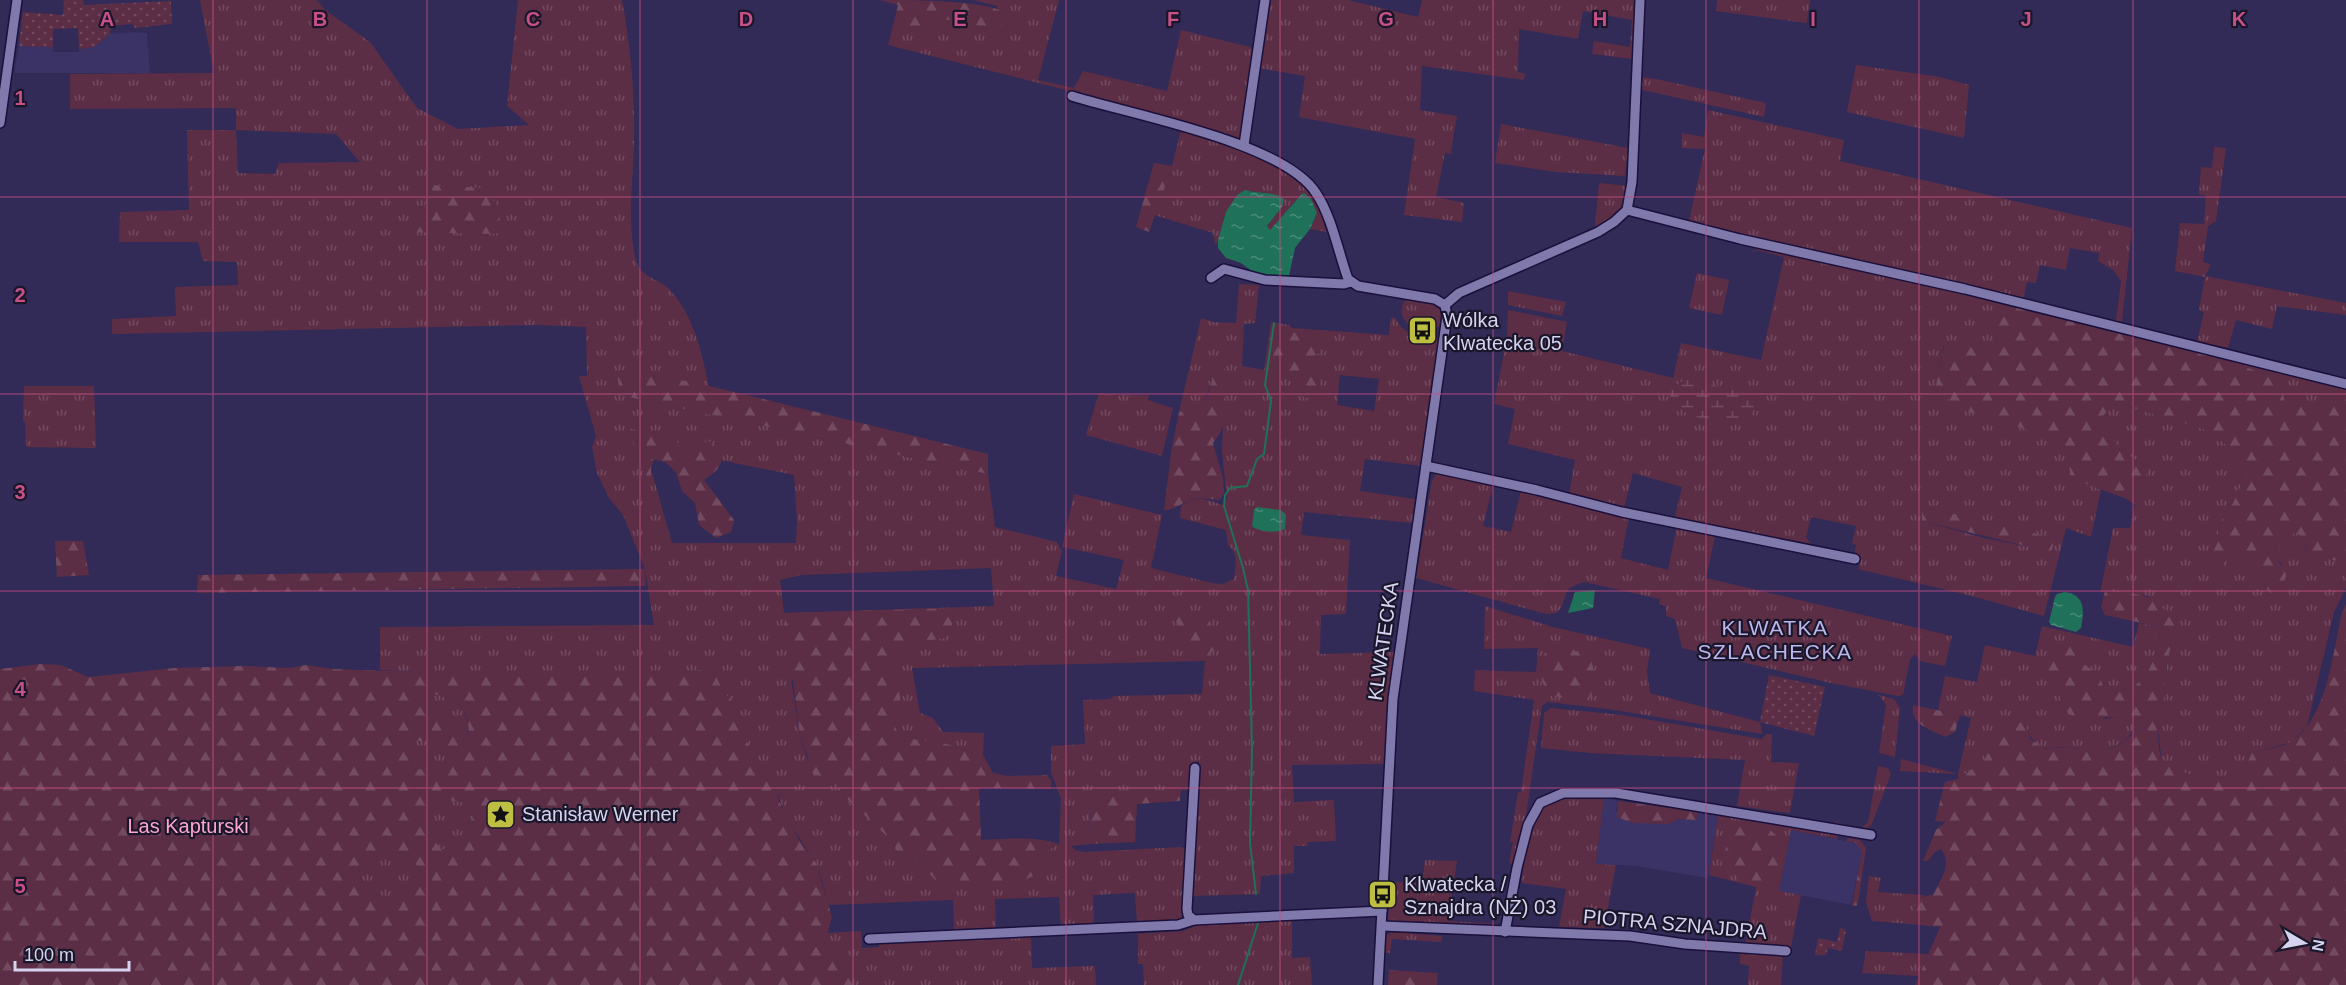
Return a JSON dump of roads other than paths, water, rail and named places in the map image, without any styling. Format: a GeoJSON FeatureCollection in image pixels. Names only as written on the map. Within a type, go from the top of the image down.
{"type":"FeatureCollection","features":[{"type":"Feature","properties":{"kind":"street"},"geometry":{"type":"LineString","coordinates":[[0,123],[17,0]]}},
{"type":"Feature","properties":{"kind":"street"},"geometry":{"type":"LineString","coordinates":[[1244,145],[1265,0]]}},
{"type":"Feature","properties":{"kind":"street"},"geometry":{"type":"LineString","coordinates":[[1072,96],[1244,145],[1290,168],[1310,185],[1323,205],[1347,279],[1358,286],[1435,299],[1445,305],[1459,293],[1598,232],[1627,210],[1632,182],[1640,0]]}},
{"type":"Feature","properties":{"kind":"street"},"geometry":{"type":"LineString","coordinates":[[1627,210],[1740,239],[1965,289],[2346,384]]}},
{"type":"Feature","properties":{"kind":"street"},"geometry":{"type":"LineString","coordinates":[[1211,278],[1224,269],[1265,280],[1344,284],[1351,282]]}},
{"type":"Feature","properties":{"kind":"street","name":"KLWATECKA"},"geometry":{"type":"LineString","coordinates":[[1378,985],[1393,699],[1447,316],[1445,305]]}},
{"type":"Feature","properties":{"kind":"street"},"geometry":{"type":"LineString","coordinates":[[1426,466],[1622,512],[1855,559]]}},
{"type":"Feature","properties":{"kind":"street"},"geometry":{"type":"LineString","coordinates":[[1194,920],[1188,915],[1187,909],[1195,768]]}},
{"type":"Feature","properties":{"kind":"street"},"geometry":{"type":"LineString","coordinates":[[1506,932],[1517,868],[1528,825],[1540,803],[1563,793],[1616,793],[1870,835]]}},
{"type":"Feature","properties":{"kind":"street"},"geometry":{"type":"LineString","coordinates":[[869,939],[1178,925],[1194,920],[1382,910]]}},
{"type":"Feature","properties":{"kind":"street","name":"PIOTRA SZNAJDRA"},"geometry":{"type":"LineString","coordinates":[[1382,926],[1630,936],[1685,944],[1786,951]]}},
{"type":"Feature","properties":{"kind":"water"},"geometry":{"type":"Polygon","coordinates":[[[1245,190],[1280,196],[1284,199],[1282,207],[1267,226],[1270,230],[1301,195],[1304,193],[1311,199],[1317,213],[1310,229],[1295,248],[1289,276],[1266,276],[1252,271],[1241,263],[1226,258],[1218,248],[1226,212],[1237,195],[1245,190]]]}},
{"type":"Feature","properties":{"kind":"water"},"geometry":{"type":"Polygon","coordinates":[[[1257,507],[1281,510],[1286,515],[1285,529],[1268,532],[1252,526],[1254,510],[1257,507]]]}},
{"type":"Feature","properties":{"kind":"water"},"geometry":{"type":"Polygon","coordinates":[[[1595,590],[1593,608],[1568,613],[1575,592],[1595,590]]]}},
{"type":"Feature","properties":{"kind":"water"},"geometry":{"type":"Polygon","coordinates":[[[2065,592],[2077,597],[2082,605],[2081,628],[2076,632],[2051,625],[2049,622],[2055,597],[2065,592]]]}},
{"type":"Feature","properties":{"kind":"waterway"},"geometry":{"type":"LineString","coordinates":[[1256,894],[1250,843],[1252,747],[1248,590],[1224,506],[1225,495],[1230,488],[1247,486],[1257,459],[1264,454],[1271,401],[1265,385],[1274,323]]}},
{"type":"Feature","properties":{"kind":"waterway"},"geometry":{"type":"LineString","coordinates":[[1238,985],[1258,923]]}},
{"type":"Feature","properties":{"kind":"place","name":"Wólka Klwatecka 05"},"geometry":{"type":"Point","coordinates":[1422,331]}},
{"type":"Feature","properties":{"kind":"place","name":"Stanisław Werner"},"geometry":{"type":"Point","coordinates":[501,814]}},
{"type":"Feature","properties":{"kind":"place","name":"Klwatecka / Sznajdra (NŻ) 03"},"geometry":{"type":"Point","coordinates":[1383,895]}},
{"type":"Feature","properties":{"kind":"district","name":"KLWATKA SZLACHECKA"},"geometry":{"type":"Point","coordinates":[1775,640]}},
{"type":"Feature","properties":{"kind":"park label","name":"Las Kapturski"},"geometry":{"type":"Point","coordinates":[188,826]}}]}
